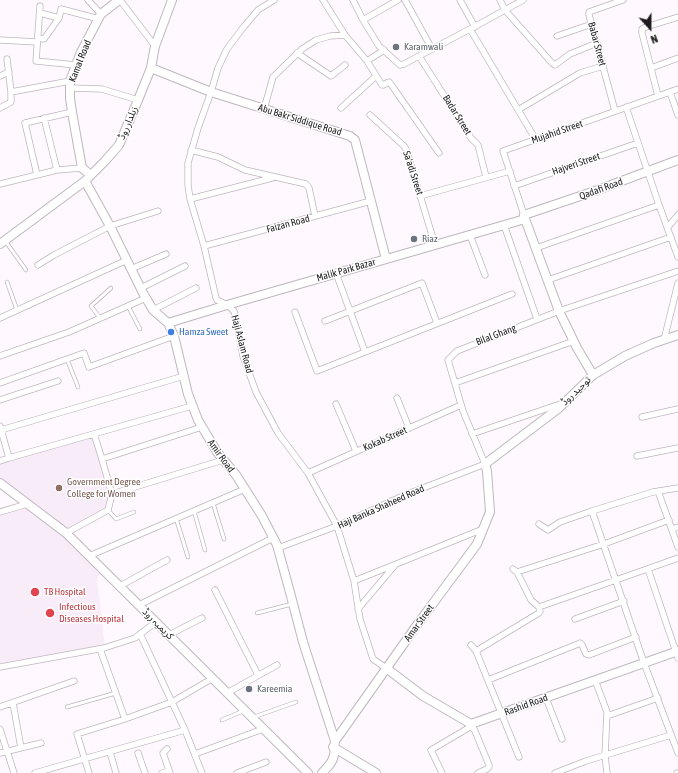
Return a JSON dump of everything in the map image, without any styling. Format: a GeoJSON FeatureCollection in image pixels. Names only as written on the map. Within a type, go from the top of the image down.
{"type":"FeatureCollection","features":[{"type":"Feature","properties":{"kind":"street"},"geometry":{"type":"LineString","coordinates":[[88,0],[100,16]]}},
{"type":"Feature","properties":{"kind":"street"},"geometry":{"type":"LineString","coordinates":[[119,0],[154,46]]}},
{"type":"Feature","properties":{"kind":"street","name":"Kamal Road"},"geometry":{"type":"LineString","coordinates":[[82,168],[72,112],[70,85],[81,52],[100,16],[119,0]]}},
{"type":"Feature","properties":{"kind":"street","name":"زیلدار روڈ"},"geometry":{"type":"LineString","coordinates":[[2,242],[88,178],[119,145],[150,68],[154,46],[172,0]]}},
{"type":"Feature","properties":{"kind":"street","name":"Haji Aslam Road"},"geometry":{"type":"LineString","coordinates":[[274,0],[258,10],[242,29],[228,49],[218,68],[188,163],[188,185],[190,199],[204,246],[216,298],[219,302],[227,305],[234,311],[243,356],[256,392],[278,433],[308,473],[337,526],[354,581],[360,619],[373,659],[386,668]]}},
{"type":"Feature","properties":{"kind":"street"},"geometry":{"type":"LineString","coordinates":[[323,0],[346,35],[367,61],[382,85],[389,82],[390,83],[439,153]]}},
{"type":"Feature","properties":{"kind":"street"},"geometry":{"type":"LineString","coordinates":[[353,0],[379,46],[400,65],[523,0]]}},
{"type":"Feature","properties":{"kind":"street"},"geometry":{"type":"LineString","coordinates":[[363,20],[398,0]]}},
{"type":"Feature","properties":{"kind":"street"},"geometry":{"type":"LineString","coordinates":[[405,0],[432,49]]}},
{"type":"Feature","properties":{"kind":"street"},"geometry":{"type":"LineString","coordinates":[[460,0],[472,28],[536,140]]}},
{"type":"Feature","properties":{"kind":"street"},"geometry":{"type":"LineString","coordinates":[[500,0],[505,10],[555,65],[570,54],[597,43]]}},
{"type":"Feature","properties":{"kind":"street","name":"Babar Street"},"geometry":{"type":"LineString","coordinates":[[615,111],[589,12],[623,0]]}},
{"type":"Feature","properties":{"kind":"street"},"geometry":{"type":"LineString","coordinates":[[40,6],[36,61],[76,65]]}},
{"type":"Feature","properties":{"kind":"street"},"geometry":{"type":"LineString","coordinates":[[0,40],[44,39],[58,18],[61,9],[100,16]]}},
{"type":"Feature","properties":{"kind":"street"},"geometry":{"type":"LineString","coordinates":[[40,13],[58,18]]}},
{"type":"Feature","properties":{"kind":"street"},"geometry":{"type":"LineString","coordinates":[[658,96],[642,29],[678,17]]}},
{"type":"Feature","properties":{"kind":"street"},"geometry":{"type":"LineString","coordinates":[[557,36],[592,24]]}},
{"type":"Feature","properties":{"kind":"street"},"geometry":{"type":"LineString","coordinates":[[264,109],[273,77],[297,53],[316,40],[330,36],[346,35]]}},
{"type":"Feature","properties":{"kind":"street"},"geometry":{"type":"LineString","coordinates":[[367,61],[384,50]]}},
{"type":"Feature","properties":{"kind":"street"},"geometry":{"type":"LineString","coordinates":[[297,53],[331,76],[345,65]]}},
{"type":"Feature","properties":{"kind":"street","name":"Badar Street"},"geometry":{"type":"LineString","coordinates":[[419,56],[471,138],[478,146],[486,177]]}},
{"type":"Feature","properties":{"kind":"street"},"geometry":{"type":"LineString","coordinates":[[651,68],[678,58]]}},
{"type":"Feature","properties":{"kind":"street"},"geometry":{"type":"LineString","coordinates":[[0,108],[10,102],[12,92],[7,59]]}},
{"type":"Feature","properties":{"kind":"street"},"geometry":{"type":"LineString","coordinates":[[518,110],[580,73],[603,66]]}},
{"type":"Feature","properties":{"kind":"street","name":"Abu Bakr Siddique Road"},"geometry":{"type":"LineString","coordinates":[[150,68],[211,92],[350,136],[355,140],[386,259]]}},
{"type":"Feature","properties":{"kind":"street"},"geometry":{"type":"LineString","coordinates":[[0,76],[9,72]]}},
{"type":"Feature","properties":{"kind":"street"},"geometry":{"type":"LineString","coordinates":[[341,108],[376,76]]}},
{"type":"Feature","properties":{"kind":"street"},"geometry":{"type":"LineString","coordinates":[[12,92],[70,85],[102,89],[138,100]]}},
{"type":"Feature","properties":{"kind":"street","name":"Mujahid Street"},"geometry":{"type":"LineString","coordinates":[[524,217],[503,151],[678,89]]}},
{"type":"Feature","properties":{"kind":"street"},"geometry":{"type":"LineString","coordinates":[[670,92],[678,115]]}},
{"type":"Feature","properties":{"kind":"street"},"geometry":{"type":"LineString","coordinates":[[626,107],[678,257]]}},
{"type":"Feature","properties":{"kind":"street"},"geometry":{"type":"LineString","coordinates":[[37,175],[25,123],[72,112]]}},
{"type":"Feature","properties":{"kind":"street","name":"Sa'adi Street"},"geometry":{"type":"LineString","coordinates":[[370,115],[406,149],[435,244]]}},
{"type":"Feature","properties":{"kind":"street"},"geometry":{"type":"LineString","coordinates":[[44,118],[57,170]]}},
{"type":"Feature","properties":{"kind":"street","name":"Hajveri Street"},"geometry":{"type":"LineString","coordinates":[[514,186],[638,143]]}},
{"type":"Feature","properties":{"kind":"street"},"geometry":{"type":"LineString","coordinates":[[191,150],[218,157],[246,170],[306,184],[308,186],[315,216]]}},
{"type":"Feature","properties":{"kind":"street","name":"Qadafi Road"},"geometry":{"type":"LineString","coordinates":[[524,217],[678,160]]}},
{"type":"Feature","properties":{"kind":"street"},"geometry":{"type":"LineString","coordinates":[[0,184],[57,170],[82,168],[88,178]]}},
{"type":"Feature","properties":{"kind":"street"},"geometry":{"type":"LineString","coordinates":[[420,196],[510,171]]}},
{"type":"Feature","properties":{"kind":"street"},"geometry":{"type":"LineString","coordinates":[[190,199],[274,177]]}},
{"type":"Feature","properties":{"kind":"street","name":"Amir Road"},"geometry":{"type":"LineString","coordinates":[[88,178],[146,298],[153,310],[168,323],[174,336],[188,394],[198,420],[217,452],[236,475],[262,516],[278,548],[303,642],[334,744]]}},
{"type":"Feature","properties":{"kind":"street","name":"Faizan Road"},"geometry":{"type":"LineString","coordinates":[[204,246],[371,202]]}},
{"type":"Feature","properties":{"kind":"street"},"geometry":{"type":"LineString","coordinates":[[536,248],[659,205]]}},
{"type":"Feature","properties":{"kind":"street"},"geometry":{"type":"LineString","coordinates":[[38,265],[110,226],[158,211]]}},
{"type":"Feature","properties":{"kind":"street"},"geometry":{"type":"LineString","coordinates":[[668,227],[678,215]]}},
{"type":"Feature","properties":{"kind":"street"},"geometry":{"type":"LineString","coordinates":[[524,217],[559,310],[593,375]]}},
{"type":"Feature","properties":{"kind":"street","name":"Malik Park Bazar"},"geometry":{"type":"LineString","coordinates":[[168,323],[504,225],[524,217]]}},
{"type":"Feature","properties":{"kind":"street"},"geometry":{"type":"LineString","coordinates":[[504,225],[537,319]]}},
{"type":"Feature","properties":{"kind":"street"},"geometry":{"type":"LineString","coordinates":[[470,235],[485,275]]}},
{"type":"Feature","properties":{"kind":"street"},"geometry":{"type":"LineString","coordinates":[[548,280],[671,237]]}},
{"type":"Feature","properties":{"kind":"street"},"geometry":{"type":"LineString","coordinates":[[131,269],[166,254]]}},
{"type":"Feature","properties":{"kind":"street"},"geometry":{"type":"LineString","coordinates":[[0,318],[127,260]]}},
{"type":"Feature","properties":{"kind":"street"},"geometry":{"type":"LineString","coordinates":[[141,288],[185,266]]}},
{"type":"Feature","properties":{"kind":"street","name":"Bilal Ghang"},"geometry":{"type":"LineString","coordinates":[[485,464],[472,434],[448,360],[457,350],[559,310],[678,271]]}},
{"type":"Feature","properties":{"kind":"street"},"geometry":{"type":"LineString","coordinates":[[336,273],[365,352]]}},
{"type":"Feature","properties":{"kind":"street"},"geometry":{"type":"LineString","coordinates":[[325,321],[422,283],[436,323]]}},
{"type":"Feature","properties":{"kind":"street"},"geometry":{"type":"LineString","coordinates":[[664,340],[678,283]]}},
{"type":"Feature","properties":{"kind":"street"},"geometry":{"type":"LineString","coordinates":[[153,310],[196,288]]}},
{"type":"Feature","properties":{"kind":"street"},"geometry":{"type":"LineString","coordinates":[[295,312],[316,371],[512,294]]}},
{"type":"Feature","properties":{"kind":"street"},"geometry":{"type":"LineString","coordinates":[[0,356],[69,332],[146,298]]}},
{"type":"Feature","properties":{"kind":"street","name":"توحید روڈ"},"geometry":{"type":"LineString","coordinates":[[485,464],[553,413],[593,375],[625,356],[678,335]]}},
{"type":"Feature","properties":{"kind":"street"},"geometry":{"type":"LineString","coordinates":[[0,383],[84,353],[89,368],[174,336]]}},
{"type":"Feature","properties":{"kind":"street"},"geometry":{"type":"LineString","coordinates":[[455,383],[574,341]]}},
{"type":"Feature","properties":{"kind":"street"},"geometry":{"type":"LineString","coordinates":[[9,458],[1,432],[184,376]]}},
{"type":"Feature","properties":{"kind":"street"},"geometry":{"type":"LineString","coordinates":[[0,400],[58,381]]}},
{"type":"Feature","properties":{"kind":"street"},"geometry":{"type":"LineString","coordinates":[[397,398],[409,428]]}},
{"type":"Feature","properties":{"kind":"street"},"geometry":{"type":"LineString","coordinates":[[472,434],[566,402]]}},
{"type":"Feature","properties":{"kind":"street"},"geometry":{"type":"LineString","coordinates":[[336,404],[356,451]]}},
{"type":"Feature","properties":{"kind":"street","name":"Kokab Street"},"geometry":{"type":"LineString","coordinates":[[308,473],[462,405]]}},
{"type":"Feature","properties":{"kind":"street"},"geometry":{"type":"LineString","coordinates":[[0,461],[192,406]]}},
{"type":"Feature","properties":{"kind":"street"},"geometry":{"type":"LineString","coordinates":[[642,417],[678,409]]}},
{"type":"Feature","properties":{"kind":"street"},"geometry":{"type":"LineString","coordinates":[[102,459],[202,427]]}},
{"type":"Feature","properties":{"kind":"street"},"geometry":{"type":"LineString","coordinates":[[66,533],[108,510],[112,494],[94,434]]}},
{"type":"Feature","properties":{"kind":"street"},"geometry":{"type":"LineString","coordinates":[[637,456],[678,448]]}},
{"type":"Feature","properties":{"kind":"street"},"geometry":{"type":"LineString","coordinates":[[112,494],[223,460]]}},
{"type":"Feature","properties":{"kind":"street","name":"Haji Banka Shaheed Road"},"geometry":{"type":"LineString","coordinates":[[278,548],[337,526],[405,495],[485,464]]}},
{"type":"Feature","properties":{"kind":"street","name":"Amar Street"},"geometry":{"type":"LineString","coordinates":[[322,773],[329,765],[334,755],[334,744],[386,668],[477,544],[490,512],[487,471],[485,464]]}},
{"type":"Feature","properties":{"kind":"street","name":"کریمیہ روڈ"},"geometry":{"type":"LineString","coordinates":[[0,483],[66,533],[308,773]]}},
{"type":"Feature","properties":{"kind":"street"},"geometry":{"type":"LineString","coordinates":[[540,524],[548,530],[560,522],[592,511],[658,491],[678,488]]}},
{"type":"Feature","properties":{"kind":"street"},"geometry":{"type":"LineString","coordinates":[[89,556],[245,489]]}},
{"type":"Feature","properties":{"kind":"street"},"geometry":{"type":"LineString","coordinates":[[658,491],[678,547]]}},
{"type":"Feature","properties":{"kind":"street"},"geometry":{"type":"LineString","coordinates":[[0,512],[27,504]]}},
{"type":"Feature","properties":{"kind":"street"},"geometry":{"type":"LineString","coordinates":[[592,511],[644,662],[678,753]]}},
{"type":"Feature","properties":{"kind":"street"},"geometry":{"type":"LineString","coordinates":[[476,651],[540,611],[539,607],[531,600],[515,570],[604,544],[669,520]]}},
{"type":"Feature","properties":{"kind":"street"},"geometry":{"type":"LineString","coordinates":[[672,529],[678,527]]}},
{"type":"Feature","properties":{"kind":"street"},"geometry":{"type":"LineString","coordinates":[[354,581],[483,529]]}},
{"type":"Feature","properties":{"kind":"street"},"geometry":{"type":"LineString","coordinates":[[139,605],[273,538]]}},
{"type":"Feature","properties":{"kind":"street"},"geometry":{"type":"LineString","coordinates":[[539,607],[678,558]]}},
{"type":"Feature","properties":{"kind":"street"},"geometry":{"type":"LineString","coordinates":[[120,586],[167,560]]}},
{"type":"Feature","properties":{"kind":"street"},"geometry":{"type":"LineString","coordinates":[[358,610],[396,564]]}},
{"type":"Feature","properties":{"kind":"street"},"geometry":{"type":"LineString","coordinates":[[648,569],[677,653]]}},
{"type":"Feature","properties":{"kind":"street"},"geometry":{"type":"LineString","coordinates":[[215,590],[258,675]]}},
{"type":"Feature","properties":{"kind":"street"},"geometry":{"type":"LineString","coordinates":[[575,619],[624,601]]}},
{"type":"Feature","properties":{"kind":"street"},"geometry":{"type":"LineString","coordinates":[[169,635],[202,618]]}},
{"type":"Feature","properties":{"kind":"street"},"geometry":{"type":"LineString","coordinates":[[0,667],[100,649],[135,638],[156,622]]}},
{"type":"Feature","properties":{"kind":"street"},"geometry":{"type":"LineString","coordinates":[[140,634],[185,730],[202,773]]}},
{"type":"Feature","properties":{"kind":"street"},"geometry":{"type":"LineString","coordinates":[[488,680],[578,644],[582,645],[586,654],[589,655],[636,637]]}},
{"type":"Feature","properties":{"kind":"street"},"geometry":{"type":"LineString","coordinates":[[471,644],[476,651],[519,758]]}},
{"type":"Feature","properties":{"kind":"street"},"geometry":{"type":"LineString","coordinates":[[100,649],[125,720]]}},
{"type":"Feature","properties":{"kind":"street","name":"Rashid Road"},"geometry":{"type":"LineString","coordinates":[[471,726],[644,662],[677,653]]}},
{"type":"Feature","properties":{"kind":"street"},"geometry":{"type":"LineString","coordinates":[[227,693],[277,665]]}},
{"type":"Feature","properties":{"kind":"street"},"geometry":{"type":"LineString","coordinates":[[386,668],[423,696],[471,726],[475,731],[489,765],[487,769],[478,773]]}},
{"type":"Feature","properties":{"kind":"street"},"geometry":{"type":"LineString","coordinates":[[89,773],[77,734],[125,720],[172,702],[213,678]]}},
{"type":"Feature","properties":{"kind":"street"},"geometry":{"type":"LineString","coordinates":[[595,680],[607,712],[605,756],[608,773]]}},
{"type":"Feature","properties":{"kind":"street"},"geometry":{"type":"LineString","coordinates":[[0,707],[74,681]]}},
{"type":"Feature","properties":{"kind":"street"},"geometry":{"type":"LineString","coordinates":[[546,698],[562,739]]}},
{"type":"Feature","properties":{"kind":"street"},"geometry":{"type":"LineString","coordinates":[[606,716],[658,698]]}},
{"type":"Feature","properties":{"kind":"street"},"geometry":{"type":"LineString","coordinates":[[13,702],[21,748]]}},
{"type":"Feature","properties":{"kind":"street"},"geometry":{"type":"LineString","coordinates":[[442,773],[431,750],[471,726]]}},
{"type":"Feature","properties":{"kind":"street"},"geometry":{"type":"LineString","coordinates":[[0,729],[14,773]]}},
{"type":"Feature","properties":{"kind":"street"},"geometry":{"type":"LineString","coordinates":[[195,754],[263,729]]}},
{"type":"Feature","properties":{"kind":"street"},"geometry":{"type":"LineString","coordinates":[[35,773],[185,730]]}},
{"type":"Feature","properties":{"kind":"street"},"geometry":{"type":"LineString","coordinates":[[555,773],[671,735]]}},
{"type":"Feature","properties":{"kind":"street"},"geometry":{"type":"LineString","coordinates":[[0,753],[41,743]]}},
{"type":"Feature","properties":{"kind":"street"},"geometry":{"type":"LineString","coordinates":[[334,744],[376,773]]}},
{"type":"Feature","properties":{"kind":"street"},"geometry":{"type":"LineString","coordinates":[[162,773],[170,772],[163,753],[167,749]]}},
{"type":"Feature","properties":{"kind":"street"},"geometry":{"type":"LineString","coordinates":[[110,752],[116,773]]}},
{"type":"Feature","properties":{"kind":"street"},"geometry":{"type":"LineString","coordinates":[[138,753],[145,773]]}},
{"type":"Feature","properties":{"kind":"street"},"geometry":{"type":"LineString","coordinates":[[237,773],[266,762]]}},
{"type":"Feature","properties":{"kind":"lane"},"geometry":{"type":"LineString","coordinates":[[2,242],[26,270]]}},
{"type":"Feature","properties":{"kind":"lane"},"geometry":{"type":"LineString","coordinates":[[7,282],[17,310]]}},
{"type":"Feature","properties":{"kind":"lane"},"geometry":{"type":"LineString","coordinates":[[100,318],[90,306],[111,288]]}},
{"type":"Feature","properties":{"kind":"lane"},"geometry":{"type":"LineString","coordinates":[[128,306],[140,330]]}},
{"type":"Feature","properties":{"kind":"lane"},"geometry":{"type":"LineString","coordinates":[[67,359],[78,388]]}},
{"type":"Feature","properties":{"kind":"lane"},"geometry":{"type":"LineString","coordinates":[[213,503],[224,539]]}},
{"type":"Feature","properties":{"kind":"lane"},"geometry":{"type":"LineString","coordinates":[[108,510],[116,519],[134,512]]}},
{"type":"Feature","properties":{"kind":"lane"},"geometry":{"type":"LineString","coordinates":[[194,511],[205,550]]}},
{"type":"Feature","properties":{"kind":"lane"},"geometry":{"type":"LineString","coordinates":[[176,518],[188,557]]}},
{"type":"Feature","properties":{"kind":"lane"},"geometry":{"type":"LineString","coordinates":[[256,613],[293,603]]}},
{"type":"Feature","properties":{"kind":"lane"},"geometry":{"type":"LineString","coordinates":[[68,707],[116,693]]}},
{"type":"Feature","properties":{"kind":"lane"},"geometry":{"type":"LineString","coordinates":[[252,717],[296,702]]}},
{"type":"Feature","properties":{"kind":"lane"},"geometry":{"type":"LineString","coordinates":[[222,720],[245,710]]}},
{"type":"Feature","properties":{"kind":"shaded area","name":"Infectious Diseases Hospital"},"geometry":{"type":"Polygon","coordinates":[[[94,434],[112,494],[108,510],[66,534],[103,570],[97,578],[105,648],[0,667],[0,511],[27,504],[0,483],[0,461],[94,434]]]}},
{"type":"Feature","properties":{"kind":"place","name":"Karamwali"},"geometry":{"type":"Point","coordinates":[396,47]}},
{"type":"Feature","properties":{"kind":"place","name":"Riaz"},"geometry":{"type":"Point","coordinates":[414,239]}},
{"type":"Feature","properties":{"kind":"place","name":"Hamza Sweet"},"geometry":{"type":"Point","coordinates":[171,332]}},
{"type":"Feature","properties":{"kind":"place","name":"Government Degree College for Women"},"geometry":{"type":"Point","coordinates":[59,488]}},
{"type":"Feature","properties":{"kind":"place","name":"TB Hospital"},"geometry":{"type":"Point","coordinates":[35,592]}},
{"type":"Feature","properties":{"kind":"place","name":"Infectious Diseases Hospital"},"geometry":{"type":"Point","coordinates":[50,613]}},
{"type":"Feature","properties":{"kind":"place","name":"Kareemia"},"geometry":{"type":"Point","coordinates":[249,689]}}]}
